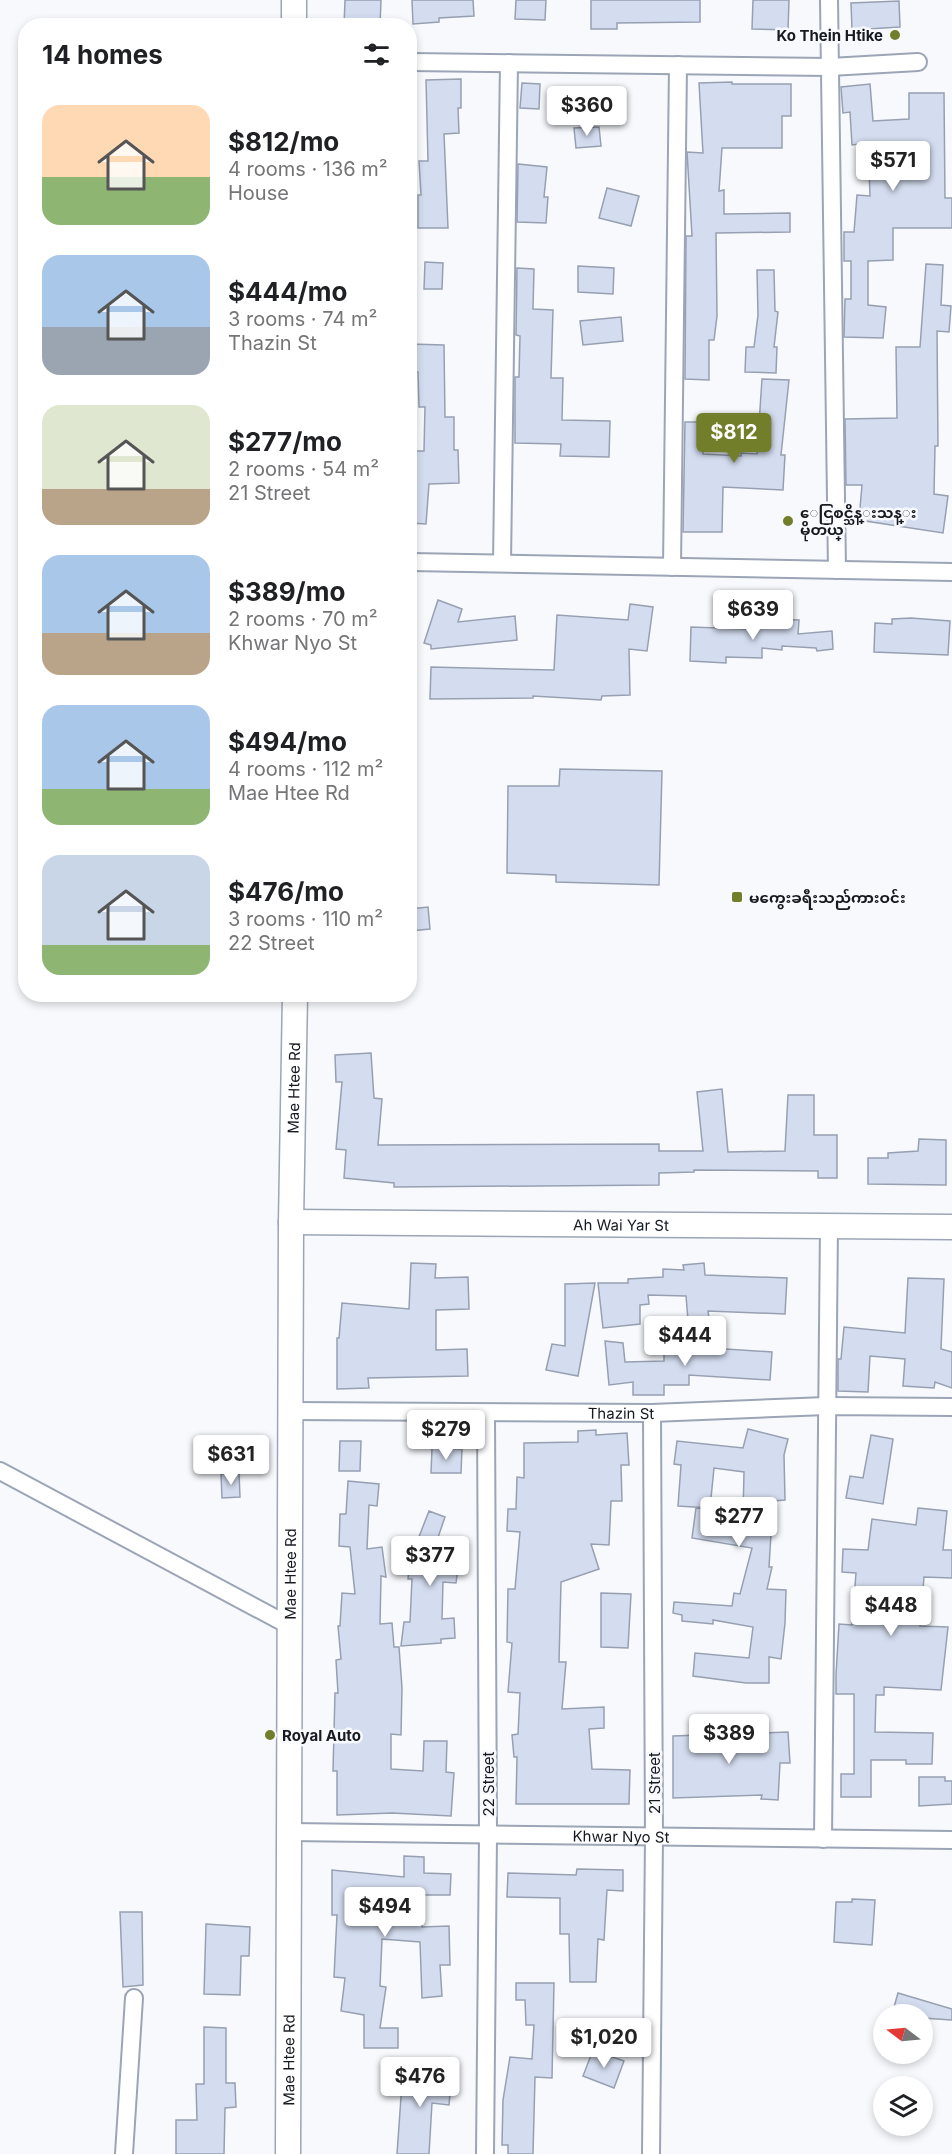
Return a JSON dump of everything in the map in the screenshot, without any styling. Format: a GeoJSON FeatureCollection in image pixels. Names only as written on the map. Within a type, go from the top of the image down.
{"type":"FeatureCollection","features":[{"type":"Feature","properties":{"kind":"street"},"geometry":{"type":"LineString","coordinates":[[294,0],[294,18]]}},
{"type":"Feature","properties":{"kind":"street"},"geometry":{"type":"LineString","coordinates":[[829,0],[837,570]]}},
{"type":"Feature","properties":{"kind":"street"},"geometry":{"type":"LineString","coordinates":[[417,62],[830,67],[918,62]]}},
{"type":"Feature","properties":{"kind":"street"},"geometry":{"type":"LineString","coordinates":[[502,563],[509,63]]}},
{"type":"Feature","properties":{"kind":"street"},"geometry":{"type":"LineString","coordinates":[[672,567],[678,65]]}},
{"type":"Feature","properties":{"kind":"street"},"geometry":{"type":"LineString","coordinates":[[417,562],[952,572]]}},
{"type":"Feature","properties":{"kind":"street","name":"Mae Htee Rd"},"geometry":{"type":"LineString","coordinates":[[288,2154],[291,1222],[295,1002]]}},
{"type":"Feature","properties":{"kind":"street","name":"Ah Wai Yar St"},"geometry":{"type":"LineString","coordinates":[[291,1222],[952,1227]]}},
{"type":"Feature","properties":{"kind":"street"},"geometry":{"type":"LineString","coordinates":[[823,1839],[829,1226]]}},
{"type":"Feature","properties":{"kind":"street","name":"Thazin St"},"geometry":{"type":"LineString","coordinates":[[291,1411],[486,1414],[652,1413],[826,1406],[952,1407]]}},
{"type":"Feature","properties":{"kind":"street","name":"21 Street"},"geometry":{"type":"LineString","coordinates":[[651,2154],[654,1837],[652,1413]]}},
{"type":"Feature","properties":{"kind":"street","name":"22 Street"},"geometry":{"type":"LineString","coordinates":[[485,2154],[488,1835],[486,1414]]}},
{"type":"Feature","properties":{"kind":"street"},"geometry":{"type":"LineString","coordinates":[[0,1471],[290,1626]]}},
{"type":"Feature","properties":{"kind":"street","name":"Khwar Nyo St"},"geometry":{"type":"LineString","coordinates":[[290,1832],[952,1840]]}},
{"type":"Feature","properties":{"kind":"street"},"geometry":{"type":"LineString","coordinates":[[124,2154],[134,1998]]}},
{"type":"Feature","properties":{"kind":"building"},"geometry":{"type":"Polygon","coordinates":[[[345,0],[381,0],[380,18],[344,18],[345,0]]]}},
{"type":"Feature","properties":{"kind":"building"},"geometry":{"type":"Polygon","coordinates":[[[412,0],[473,0],[474,16],[439,18],[439,22],[417,24],[417,18],[413,18],[412,0]]]}},
{"type":"Feature","properties":{"kind":"building"},"geometry":{"type":"Polygon","coordinates":[[[516,0],[546,0],[545,20],[515,19],[516,0]]]}},
{"type":"Feature","properties":{"kind":"building"},"geometry":{"type":"Polygon","coordinates":[[[591,0],[700,0],[700,22],[617,23],[617,29],[591,29],[591,0]]]}},
{"type":"Feature","properties":{"kind":"building"},"geometry":{"type":"Polygon","coordinates":[[[753,0],[789,0],[788,30],[752,29],[753,0]]]}},
{"type":"Feature","properties":{"kind":"building"},"geometry":{"type":"Polygon","coordinates":[[[899,1],[900,27],[852,30],[851,3],[899,1]]]}},
{"type":"Feature","properties":{"kind":"building"},"geometry":{"type":"Polygon","coordinates":[[[461,79],[461,108],[458,108],[459,133],[444,134],[448,228],[418,228],[418,195],[421,195],[419,161],[428,161],[426,80],[461,79]]]}},
{"type":"Feature","properties":{"kind":"building"},"geometry":{"type":"Polygon","coordinates":[[[732,82],[732,84],[791,84],[791,116],[782,116],[782,148],[722,148],[719,191],[724,190],[724,214],[790,213],[790,232],[716,233],[717,316],[714,340],[709,340],[709,380],[685,379],[686,236],[692,236],[687,152],[703,153],[699,83],[732,82]]]}},
{"type":"Feature","properties":{"kind":"building"},"geometry":{"type":"Polygon","coordinates":[[[522,83],[540,84],[539,109],[520,108],[522,83]]]}},
{"type":"Feature","properties":{"kind":"building"},"geometry":{"type":"Polygon","coordinates":[[[870,84],[873,121],[909,119],[909,93],[944,93],[945,198],[952,198],[952,228],[893,228],[893,260],[868,261],[868,305],[886,307],[883,338],[844,337],[845,299],[851,299],[851,261],[844,261],[844,232],[854,232],[857,195],[870,196],[868,143],[852,145],[850,112],[843,113],[841,87],[870,84]]]}},
{"type":"Feature","properties":{"kind":"building"},"geometry":{"type":"Polygon","coordinates":[[[599,127],[601,146],[576,148],[574,128],[599,127]]]}},
{"type":"Feature","properties":{"kind":"building"},"geometry":{"type":"Polygon","coordinates":[[[518,164],[547,167],[544,197],[548,197],[546,223],[517,222],[518,164]]]}},
{"type":"Feature","properties":{"kind":"building"},"geometry":{"type":"Polygon","coordinates":[[[607,188],[639,196],[631,226],[599,218],[607,188]]]}},
{"type":"Feature","properties":{"kind":"building"},"geometry":{"type":"Polygon","coordinates":[[[425,262],[443,263],[442,289],[424,289],[425,262]]]}},
{"type":"Feature","properties":{"kind":"building"},"geometry":{"type":"Polygon","coordinates":[[[926,264],[943,265],[941,305],[951,306],[949,332],[937,331],[938,446],[935,446],[934,494],[948,496],[943,533],[859,520],[862,485],[846,485],[845,419],[897,418],[896,347],[920,347],[926,264]]]}},
{"type":"Feature","properties":{"kind":"building"},"geometry":{"type":"Polygon","coordinates":[[[578,266],[614,268],[613,294],[578,292],[578,266]]]}},
{"type":"Feature","properties":{"kind":"building"},"geometry":{"type":"Polygon","coordinates":[[[517,268],[534,269],[533,309],[553,310],[551,378],[563,378],[562,420],[610,421],[609,457],[560,456],[561,444],[515,443],[515,377],[519,377],[520,336],[516,335],[517,268]]]}},
{"type":"Feature","properties":{"kind":"building"},"geometry":{"type":"Polygon","coordinates":[[[757,270],[774,270],[775,311],[778,312],[774,347],[777,347],[776,373],[745,372],[746,347],[754,347],[758,315],[757,270]]]}},
{"type":"Feature","properties":{"kind":"building"},"geometry":{"type":"Polygon","coordinates":[[[621,317],[623,341],[583,345],[580,321],[621,317]]]}},
{"type":"Feature","properties":{"kind":"building"},"geometry":{"type":"Polygon","coordinates":[[[417,344],[444,345],[445,417],[454,417],[454,450],[458,450],[459,483],[429,484],[426,524],[417,523],[417,451],[424,451],[425,407],[419,407],[417,344]]]}},
{"type":"Feature","properties":{"kind":"building"},"geometry":{"type":"Polygon","coordinates":[[[762,379],[789,380],[781,455],[785,455],[783,490],[723,487],[722,532],[683,532],[685,422],[702,422],[703,454],[741,456],[741,453],[757,454],[762,379]]]}},
{"type":"Feature","properties":{"kind":"building"},"geometry":{"type":"Polygon","coordinates":[[[438,600],[462,609],[458,622],[515,616],[517,640],[431,649],[431,645],[424,643],[438,600]]]}},
{"type":"Feature","properties":{"kind":"building"},"geometry":{"type":"Polygon","coordinates":[[[630,604],[653,607],[647,651],[629,649],[630,695],[602,696],[601,700],[533,696],[533,698],[430,699],[431,667],[554,670],[557,615],[628,620],[630,604]]]}},
{"type":"Feature","properties":{"kind":"building"},"geometry":{"type":"Polygon","coordinates":[[[769,619],[799,620],[798,634],[832,631],[833,649],[817,651],[816,648],[782,646],[782,650],[762,648],[762,658],[726,657],[726,663],[690,661],[691,627],[747,629],[748,625],[769,626],[769,619]]]}},
{"type":"Feature","properties":{"kind":"building"},"geometry":{"type":"Polygon","coordinates":[[[892,619],[950,621],[948,655],[874,652],[875,623],[892,624],[892,619]]]}},
{"type":"Feature","properties":{"kind":"building"},"geometry":{"type":"Polygon","coordinates":[[[560,769],[662,771],[659,885],[556,882],[556,875],[507,873],[508,786],[559,786],[560,769]]]}},
{"type":"Feature","properties":{"kind":"building"},"geometry":{"type":"Polygon","coordinates":[[[428,907],[430,929],[417,930],[417,908],[428,907]]]}},
{"type":"Feature","properties":{"kind":"building"},"geometry":{"type":"Polygon","coordinates":[[[371,1053],[374,1098],[382,1099],[378,1145],[659,1144],[659,1151],[703,1151],[697,1092],[722,1089],[728,1152],[785,1151],[788,1095],[814,1095],[814,1135],[837,1135],[837,1178],[818,1178],[818,1171],[694,1170],[694,1172],[659,1173],[659,1185],[394,1187],[394,1183],[344,1178],[346,1150],[336,1149],[342,1082],[336,1082],[335,1055],[371,1053]]]}},
{"type":"Feature","properties":{"kind":"building"},"geometry":{"type":"Polygon","coordinates":[[[919,1139],[946,1140],[946,1185],[868,1184],[868,1158],[888,1158],[888,1153],[918,1151],[919,1139]]]}},
{"type":"Feature","properties":{"kind":"building"},"geometry":{"type":"Polygon","coordinates":[[[411,1263],[436,1264],[435,1278],[468,1277],[469,1309],[436,1310],[436,1350],[467,1349],[468,1376],[368,1378],[369,1388],[337,1389],[337,1338],[339,1338],[342,1303],[409,1309],[411,1263]]]}},
{"type":"Feature","properties":{"kind":"building"},"geometry":{"type":"Polygon","coordinates":[[[704,1263],[705,1275],[787,1278],[785,1314],[708,1311],[709,1318],[688,1320],[686,1296],[648,1295],[649,1304],[640,1305],[640,1324],[603,1328],[598,1283],[628,1283],[628,1279],[663,1277],[663,1269],[684,1270],[683,1265],[704,1263]]]}},
{"type":"Feature","properties":{"kind":"building"},"geometry":{"type":"Polygon","coordinates":[[[908,1278],[944,1279],[941,1349],[952,1352],[952,1388],[935,1382],[934,1388],[903,1386],[905,1359],[870,1356],[868,1392],[838,1391],[838,1359],[841,1359],[844,1327],[905,1333],[908,1278]]]}},
{"type":"Feature","properties":{"kind":"building"},"geometry":{"type":"Polygon","coordinates":[[[595,1283],[578,1376],[546,1370],[552,1344],[565,1346],[565,1284],[595,1283]]]}},
{"type":"Feature","properties":{"kind":"building"},"geometry":{"type":"Polygon","coordinates":[[[605,1341],[623,1343],[625,1362],[664,1361],[664,1345],[772,1352],[770,1380],[689,1375],[689,1385],[664,1385],[664,1395],[633,1395],[633,1382],[609,1385],[605,1341]]]}},
{"type":"Feature","properties":{"kind":"building"},"geometry":{"type":"Polygon","coordinates":[[[748,1429],[788,1439],[784,1455],[785,1500],[773,1501],[769,1567],[772,1567],[767,1589],[786,1590],[785,1623],[781,1659],[769,1657],[769,1683],[746,1683],[693,1676],[695,1653],[749,1658],[753,1627],[713,1620],[713,1624],[682,1621],[682,1615],[673,1613],[674,1602],[732,1606],[734,1593],[740,1594],[752,1548],[692,1538],[696,1508],[743,1514],[744,1472],[714,1468],[710,1508],[678,1506],[681,1465],[674,1464],[677,1441],[743,1448],[748,1429]]]}},
{"type":"Feature","properties":{"kind":"building"},"geometry":{"type":"Polygon","coordinates":[[[596,1430],[596,1435],[627,1433],[629,1465],[621,1465],[622,1501],[611,1501],[609,1545],[591,1544],[599,1569],[561,1582],[559,1662],[566,1662],[562,1709],[604,1707],[604,1728],[589,1729],[592,1769],[630,1770],[629,1804],[516,1804],[517,1757],[514,1757],[512,1735],[518,1734],[520,1693],[508,1692],[512,1643],[507,1642],[508,1589],[515,1589],[520,1532],[507,1531],[508,1509],[516,1509],[517,1477],[524,1478],[524,1443],[578,1442],[578,1431],[596,1430]]]}},
{"type":"Feature","properties":{"kind":"building"},"geometry":{"type":"Polygon","coordinates":[[[871,1435],[893,1439],[883,1504],[846,1498],[850,1476],[863,1478],[871,1435]]]}},
{"type":"Feature","properties":{"kind":"building"},"geometry":{"type":"Polygon","coordinates":[[[340,1441],[361,1441],[360,1471],[339,1471],[340,1441]]]}},
{"type":"Feature","properties":{"kind":"building"},"geometry":{"type":"Polygon","coordinates":[[[432,1448],[462,1449],[461,1473],[431,1473],[432,1448]]]}},
{"type":"Feature","properties":{"kind":"building"},"geometry":{"type":"Polygon","coordinates":[[[239,1473],[240,1497],[222,1498],[221,1474],[239,1473]]]}},
{"type":"Feature","properties":{"kind":"building"},"geometry":{"type":"Polygon","coordinates":[[[348,1481],[379,1484],[377,1506],[369,1505],[367,1549],[382,1547],[386,1577],[381,1576],[380,1624],[392,1623],[394,1647],[399,1647],[402,1688],[401,1735],[391,1734],[391,1769],[423,1771],[424,1741],[447,1741],[446,1772],[454,1773],[451,1816],[392,1813],[337,1815],[337,1771],[333,1771],[335,1693],[338,1693],[336,1660],[341,1659],[338,1626],[340,1626],[342,1593],[355,1594],[350,1547],[339,1546],[340,1514],[346,1514],[348,1481]]]}},
{"type":"Feature","properties":{"kind":"building"},"geometry":{"type":"Polygon","coordinates":[[[918,1508],[947,1511],[943,1550],[952,1550],[952,1578],[924,1577],[920,1626],[948,1627],[941,1690],[884,1687],[884,1695],[876,1695],[875,1732],[933,1733],[932,1764],[906,1764],[906,1760],[871,1760],[871,1797],[841,1797],[841,1774],[854,1774],[854,1694],[836,1694],[839,1624],[852,1625],[856,1573],[842,1572],[843,1549],[868,1550],[872,1519],[916,1525],[918,1508]]]}},
{"type":"Feature","properties":{"kind":"building"},"geometry":{"type":"Polygon","coordinates":[[[429,1511],[445,1517],[434,1549],[460,1551],[456,1583],[443,1582],[442,1619],[454,1618],[455,1638],[441,1639],[441,1643],[401,1646],[404,1622],[410,1622],[412,1579],[408,1579],[411,1547],[415,1547],[429,1511]]]}},
{"type":"Feature","properties":{"kind":"building"},"geometry":{"type":"Polygon","coordinates":[[[601,1593],[631,1594],[628,1648],[601,1647],[601,1593]]]}},
{"type":"Feature","properties":{"kind":"building"},"geometry":{"type":"Polygon","coordinates":[[[788,1732],[790,1763],[780,1763],[778,1800],[761,1799],[762,1795],[673,1798],[673,1736],[788,1732]]]}},
{"type":"Feature","properties":{"kind":"building"},"geometry":{"type":"Polygon","coordinates":[[[919,1777],[945,1777],[945,1781],[952,1781],[952,1804],[919,1806],[919,1777]]]}},
{"type":"Feature","properties":{"kind":"building"},"geometry":{"type":"Polygon","coordinates":[[[404,1856],[424,1857],[424,1873],[451,1874],[450,1895],[423,1895],[422,1927],[449,1926],[450,1965],[440,1965],[442,1996],[422,1998],[420,1942],[382,1939],[380,1986],[386,1987],[380,2028],[398,2028],[398,2048],[364,2048],[364,2015],[341,2011],[345,1978],[334,1977],[337,1915],[332,1915],[332,1870],[404,1877],[404,1856]]]}},
{"type":"Feature","properties":{"kind":"building"},"geometry":{"type":"Polygon","coordinates":[[[577,1869],[623,1870],[623,1891],[607,1890],[604,1940],[598,1939],[596,1982],[570,1982],[569,1934],[560,1934],[560,1898],[507,1897],[508,1873],[576,1875],[577,1869]]]}},
{"type":"Feature","properties":{"kind":"building"},"geometry":{"type":"Polygon","coordinates":[[[852,1899],[875,1900],[872,1945],[834,1942],[836,1902],[852,1902],[852,1899]]]}},
{"type":"Feature","properties":{"kind":"building"},"geometry":{"type":"Polygon","coordinates":[[[120,1912],[142,1912],[143,1985],[123,1987],[120,1912]]]}},
{"type":"Feature","properties":{"kind":"building"},"geometry":{"type":"Polygon","coordinates":[[[206,1924],[250,1927],[249,1956],[241,1956],[240,1995],[204,1994],[206,1924]]]}},
{"type":"Feature","properties":{"kind":"building"},"geometry":{"type":"Polygon","coordinates":[[[516,1983],[554,1983],[552,2078],[535,2077],[533,2154],[508,2154],[508,2145],[502,2145],[503,2100],[510,2057],[532,2059],[534,2025],[526,2025],[525,2000],[516,2000],[516,1983]]]}},
{"type":"Feature","properties":{"kind":"building"},"geometry":{"type":"Polygon","coordinates":[[[898,1993],[952,2009],[952,2020],[933,2019],[933,2004],[895,2004],[898,1993]]]}},
{"type":"Feature","properties":{"kind":"building"},"geometry":{"type":"Polygon","coordinates":[[[204,2027],[226,2028],[226,2083],[235,2083],[236,2107],[225,2108],[224,2154],[176,2154],[176,2120],[197,2120],[196,2084],[204,2084],[204,2027]]]}},
{"type":"Feature","properties":{"kind":"building"},"geometry":{"type":"Polygon","coordinates":[[[593,2050],[624,2061],[614,2088],[583,2076],[593,2050]]]}},
{"type":"Feature","properties":{"kind":"building"},"geometry":{"type":"Polygon","coordinates":[[[403,2069],[452,2072],[449,2105],[432,2103],[429,2154],[397,2154],[403,2069]]]}},
{"type":"Feature","properties":{"kind":"place","name":"Ko Thein Htike"},"geometry":{"type":"Point","coordinates":[895,35]}},
{"type":"Feature","properties":{"kind":"place","name":"ေငြစင္သိန္းသန္း မိုတယ္"},"geometry":{"type":"Point","coordinates":[788,521]}},
{"type":"Feature","properties":{"kind":"place","name":"မကွေးခရီးသည်ကားဝင်း"},"geometry":{"type":"Point","coordinates":[737,897]}},
{"type":"Feature","properties":{"kind":"place","name":"Royal Auto"},"geometry":{"type":"Point","coordinates":[270,1735]}}]}
